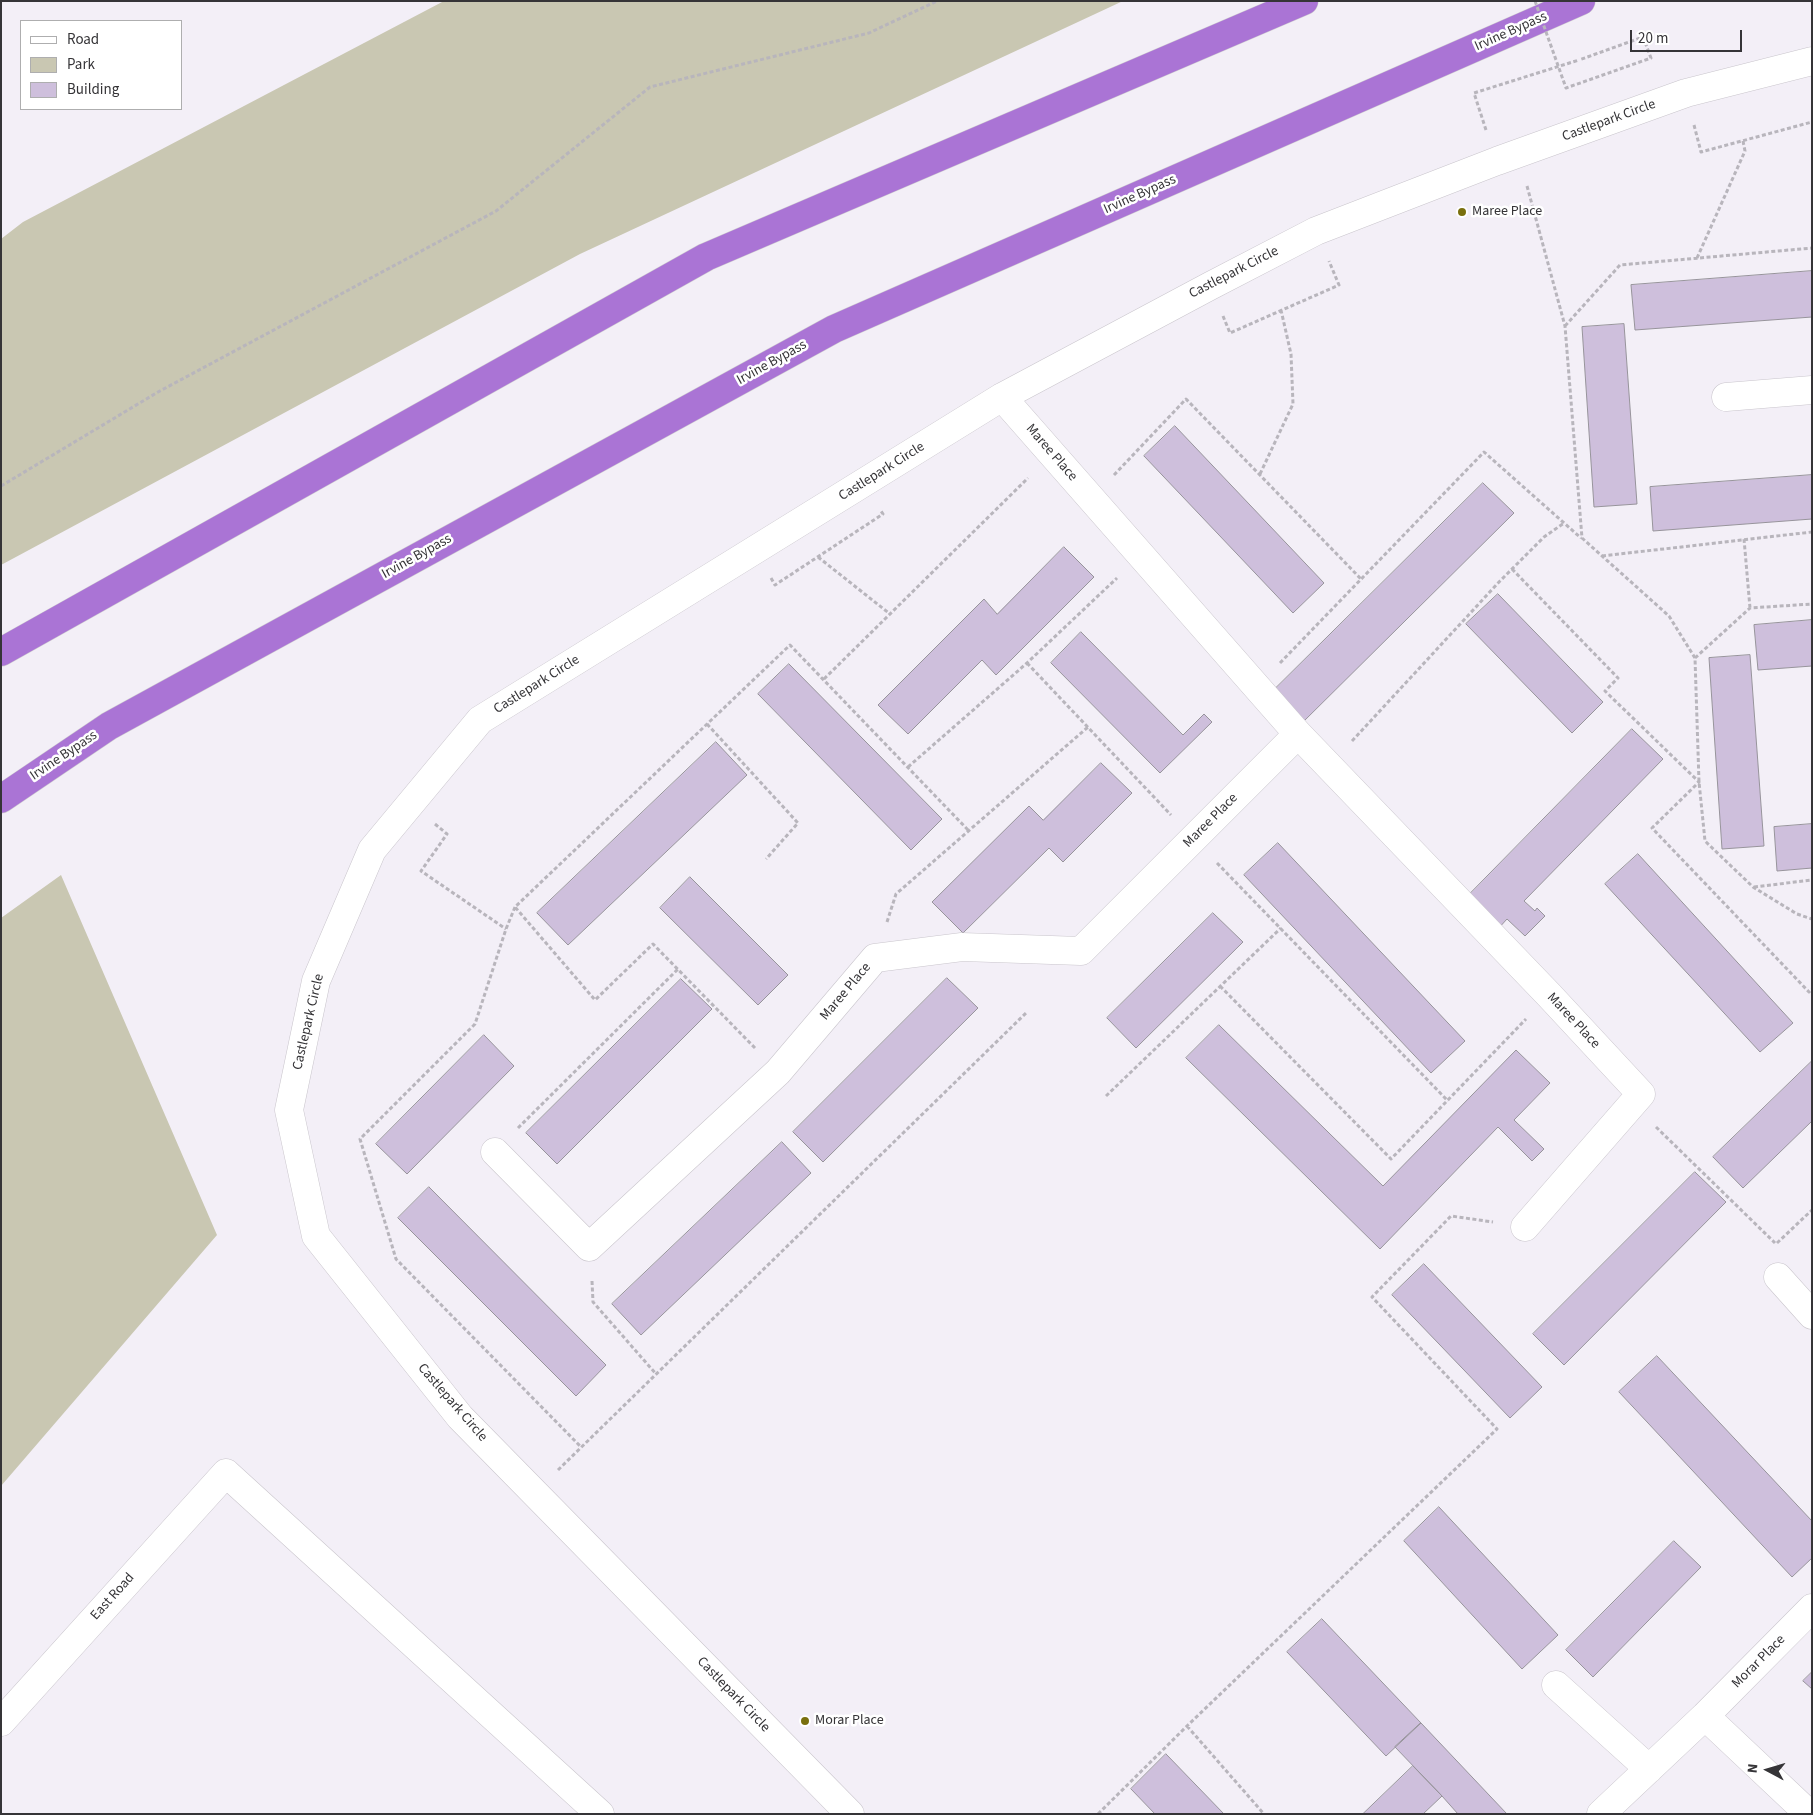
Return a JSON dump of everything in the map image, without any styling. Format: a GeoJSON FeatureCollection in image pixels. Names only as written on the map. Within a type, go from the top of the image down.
{"type":"FeatureCollection","features":[{"type":"Feature","properties":{"kind":"highway"},"geometry":{"type":"LineString","coordinates":[[1,652],[706,257],[1304,1]]}},
{"type":"Feature","properties":{"kind":"highway","name":"Irvine Bypass"},"geometry":{"type":"LineString","coordinates":[[1,799],[109,726],[834,329],[1581,1]]}},
{"type":"Feature","properties":{"kind":"street","name":"Castlepark Circle"},"geometry":{"type":"LineString","coordinates":[[850,1814],[460,1417],[316,1236],[290,1110],[316,982],[372,850],[480,720],[1002,397],[1210,286],[1316,232],[1508,157],[1686,93],[1812,62]]}},
{"type":"Feature","properties":{"kind":"street"},"geometry":{"type":"LineString","coordinates":[[1726,397],[1812,390]]}},
{"type":"Feature","properties":{"kind":"street","name":"Maree Place"},"geometry":{"type":"LineString","coordinates":[[1002,397],[1298,734],[1549,995],[1641,1094],[1633,1104]]}},
{"type":"Feature","properties":{"kind":"street","name":"Maree Place"},"geometry":{"type":"LineString","coordinates":[[589,1247],[778,1072],[875,958],[962,947],[1081,951],[1298,734]]}},
{"type":"Feature","properties":{"kind":"street"},"geometry":{"type":"LineString","coordinates":[[1525,1227],[1633,1104]]}},
{"type":"Feature","properties":{"kind":"street"},"geometry":{"type":"LineString","coordinates":[[495,1152],[589,1247]]}},
{"type":"Feature","properties":{"kind":"street"},"geometry":{"type":"LineString","coordinates":[[1778,1277],[1812,1315]]}},
{"type":"Feature","properties":{"kind":"street","name":"East Road"},"geometry":{"type":"LineString","coordinates":[[1,1722],[226,1473],[585,1809]]}},
{"type":"Feature","properties":{"kind":"street","name":"Morar Place"},"geometry":{"type":"LineString","coordinates":[[1601,1814],[1706,1716],[1812,1608]]}},
{"type":"Feature","properties":{"kind":"street"},"geometry":{"type":"LineString","coordinates":[[1556,1685],[1649,1769]]}},
{"type":"Feature","properties":{"kind":"street"},"geometry":{"type":"LineString","coordinates":[[1706,1716],[1809,1814]]}},
{"type":"Feature","properties":{"kind":"path"},"geometry":{"type":"LineString","coordinates":[[1,486],[158,392],[496,211],[650,87],[869,33],[936,1]]}},
{"type":"Feature","properties":{"kind":"path"},"geometry":{"type":"LineString","coordinates":[[1535,1],[1566,88],[1651,58],[1643,37],[1579,60],[1474,93],[1508,157],[1565,326],[1582,538]]}},
{"type":"Feature","properties":{"kind":"path"},"geometry":{"type":"LineString","coordinates":[[1686,93],[1701,152],[1812,122]]}},
{"type":"Feature","properties":{"kind":"path"},"geometry":{"type":"LineString","coordinates":[[1697,258],[1745,151],[1743,141]]}},
{"type":"Feature","properties":{"kind":"path"},"geometry":{"type":"LineString","coordinates":[[1210,286],[1230,333],[1339,285],[1316,232]]}},
{"type":"Feature","properties":{"kind":"path"},"geometry":{"type":"LineString","coordinates":[[1565,326],[1620,265],[1812,248]]}},
{"type":"Feature","properties":{"kind":"path"},"geometry":{"type":"LineString","coordinates":[[1260,474],[1293,404],[1291,354],[1281,310]]}},
{"type":"Feature","properties":{"kind":"path"},"geometry":{"type":"LineString","coordinates":[[1092,499],[1186,399],[1361,579]]}},
{"type":"Feature","properties":{"kind":"path"},"geometry":{"type":"LineString","coordinates":[[1257,687],[1484,452],[1670,616],[1695,658],[1699,782],[1705,841],[1753,887],[1797,914],[1812,919]]}},
{"type":"Feature","properties":{"kind":"path"},"geometry":{"type":"LineString","coordinates":[[824,679],[1052,454]]}},
{"type":"Feature","properties":{"kind":"path"},"geometry":{"type":"LineString","coordinates":[[1329,766],[1512,569],[1544,537],[1564,523]]}},
{"type":"Feature","properties":{"kind":"path"},"geometry":{"type":"LineString","coordinates":[[1602,556],[1812,532]]}},
{"type":"Feature","properties":{"kind":"path"},"geometry":{"type":"LineString","coordinates":[[1744,539],[1750,608]]}},
{"type":"Feature","properties":{"kind":"path"},"geometry":{"type":"LineString","coordinates":[[908,767],[1027,663],[1142,556]]}},
{"type":"Feature","properties":{"kind":"path"},"geometry":{"type":"LineString","coordinates":[[818,557],[890,614]]}},
{"type":"Feature","properties":{"kind":"path"},"geometry":{"type":"LineString","coordinates":[[1512,569],[1618,678],[1605,691],[1699,782]]}},
{"type":"Feature","properties":{"kind":"path"},"geometry":{"type":"LineString","coordinates":[[1695,658],[1750,608],[1812,604]]}},
{"type":"Feature","properties":{"kind":"path"},"geometry":{"type":"LineString","coordinates":[[581,1447],[396,1259],[360,1139],[475,1024],[515,907],[790,645],[969,831]]}},
{"type":"Feature","properties":{"kind":"path"},"geometry":{"type":"LineString","coordinates":[[1027,663],[1448,1100]]}},
{"type":"Feature","properties":{"kind":"path"},"geometry":{"type":"LineString","coordinates":[[707,724],[798,822],[766,859]]}},
{"type":"Feature","properties":{"kind":"path"},"geometry":{"type":"LineString","coordinates":[[875,958],[896,894],[1088,728]]}},
{"type":"Feature","properties":{"kind":"path"},"geometry":{"type":"LineString","coordinates":[[1699,782],[1652,828],[1809,992],[1812,989]]}},
{"type":"Feature","properties":{"kind":"path"},"geometry":{"type":"LineString","coordinates":[[410,805],[448,834],[421,871],[506,929]]}},
{"type":"Feature","properties":{"kind":"path"},"geometry":{"type":"LineString","coordinates":[[1753,887],[1812,880]]}},
{"type":"Feature","properties":{"kind":"path"},"geometry":{"type":"LineString","coordinates":[[515,907],[596,1000],[653,944],[778,1072]]}},
{"type":"Feature","properties":{"kind":"path"},"geometry":{"type":"LineString","coordinates":[[1106,1096],[1281,928]]}},
{"type":"Feature","properties":{"kind":"path"},"geometry":{"type":"LineString","coordinates":[[495,1152],[678,969]]}},
{"type":"Feature","properties":{"kind":"path"},"geometry":{"type":"LineString","coordinates":[[1220,986],[1391,1159],[1549,995]]}},
{"type":"Feature","properties":{"kind":"path"},"geometry":{"type":"LineString","coordinates":[[534,1492],[1026,1013]]}},
{"type":"Feature","properties":{"kind":"path"},"geometry":{"type":"LineString","coordinates":[[1633,1104],[1784,1251],[1778,1277]]}},
{"type":"Feature","properties":{"kind":"path"},"geometry":{"type":"LineString","coordinates":[[1776,1244],[1812,1210]]}},
{"type":"Feature","properties":{"kind":"path"},"geometry":{"type":"LineString","coordinates":[[1098,1814],[1187,1726],[1497,1429],[1372,1297],[1451,1216],[1525,1227]]}},
{"type":"Feature","properties":{"kind":"path"},"geometry":{"type":"LineString","coordinates":[[589,1247],[593,1302],[656,1374]]}},
{"type":"Feature","properties":{"kind":"path"},"geometry":{"type":"LineString","coordinates":[[1187,1726],[1264,1814]]}},
{"type":"Feature","properties":{"kind":"green space"},"geometry":{"type":"Polygon","coordinates":[[[444,1],[1123,1],[580,254],[1,565],[1,239],[23,222],[444,1]]]}},
{"type":"Feature","properties":{"kind":"green space"},"geometry":{"type":"Polygon","coordinates":[[[61,875],[217,1235],[1,1486],[1,918],[61,875]]]}},
{"type":"Feature","properties":{"kind":"building"},"geometry":{"type":"Polygon","coordinates":[[[1812,271],[1812,317],[1635,330],[1631,285],[1812,271]]]}},
{"type":"Feature","properties":{"kind":"building"},"geometry":{"type":"Polygon","coordinates":[[[1624,324],[1637,504],[1594,507],[1582,327],[1624,324]]]}},
{"type":"Feature","properties":{"kind":"building"},"geometry":{"type":"Polygon","coordinates":[[[1175,426],[1324,583],[1293,613],[1144,456],[1175,426]]]}},
{"type":"Feature","properties":{"kind":"building"},"geometry":{"type":"Polygon","coordinates":[[[1812,475],[1812,519],[1653,531],[1650,487],[1812,475]]]}},
{"type":"Feature","properties":{"kind":"building"},"geometry":{"type":"Polygon","coordinates":[[[1483,483],[1514,513],[1299,726],[1269,695],[1483,483]]]}},
{"type":"Feature","properties":{"kind":"building"},"geometry":{"type":"Polygon","coordinates":[[[1064,547],[1094,577],[996,675],[982,660],[908,734],[878,705],[984,599],[997,614],[1064,547]]]}},
{"type":"Feature","properties":{"kind":"building"},"geometry":{"type":"Polygon","coordinates":[[[1498,594],[1603,702],[1572,733],[1466,624],[1498,594]]]}},
{"type":"Feature","properties":{"kind":"building"},"geometry":{"type":"Polygon","coordinates":[[[1812,620],[1812,666],[1758,670],[1754,625],[1812,620]]]}},
{"type":"Feature","properties":{"kind":"building"},"geometry":{"type":"Polygon","coordinates":[[[1081,632],[1183,735],[1204,714],[1212,722],[1160,773],[1051,663],[1081,632]]]}},
{"type":"Feature","properties":{"kind":"building"},"geometry":{"type":"Polygon","coordinates":[[[1750,655],[1764,846],[1722,849],[1709,658],[1750,655]]]}},
{"type":"Feature","properties":{"kind":"building"},"geometry":{"type":"Polygon","coordinates":[[[789,664],[942,819],[911,850],[758,694],[789,664]]]}},
{"type":"Feature","properties":{"kind":"building"},"geometry":{"type":"Polygon","coordinates":[[[1632,729],[1663,759],[1524,901],[1535,911],[1537,908],[1545,916],[1525,936],[1507,919],[1497,930],[1465,899],[1632,729]]]}},
{"type":"Feature","properties":{"kind":"building"},"geometry":{"type":"Polygon","coordinates":[[[716,742],[747,775],[568,945],[537,913],[716,742]]]}},
{"type":"Feature","properties":{"kind":"building"},"geometry":{"type":"Polygon","coordinates":[[[1101,763],[1132,793],[1063,862],[1049,848],[963,933],[932,902],[1029,806],[1043,820],[1101,763]]]}},
{"type":"Feature","properties":{"kind":"building"},"geometry":{"type":"Polygon","coordinates":[[[1812,824],[1812,868],[1777,871],[1774,827],[1812,824]]]}},
{"type":"Feature","properties":{"kind":"building"},"geometry":{"type":"Polygon","coordinates":[[[1278,843],[1465,1041],[1431,1073],[1244,875],[1278,843]]]}},
{"type":"Feature","properties":{"kind":"building"},"geometry":{"type":"Polygon","coordinates":[[[1638,854],[1793,1023],[1760,1052],[1605,884],[1638,854]]]}},
{"type":"Feature","properties":{"kind":"building"},"geometry":{"type":"Polygon","coordinates":[[[690,877],[788,975],[758,1005],[660,908],[690,877]]]}},
{"type":"Feature","properties":{"kind":"building"},"geometry":{"type":"Polygon","coordinates":[[[1213,913],[1243,942],[1136,1048],[1107,1018],[1213,913]]]}},
{"type":"Feature","properties":{"kind":"building"},"geometry":{"type":"Polygon","coordinates":[[[947,978],[978,1008],[823,1162],[793,1132],[947,978]]]}},
{"type":"Feature","properties":{"kind":"building"},"geometry":{"type":"Polygon","coordinates":[[[681,979],[712,1009],[557,1164],[526,1133],[681,979]]]}},
{"type":"Feature","properties":{"kind":"building"},"geometry":{"type":"Polygon","coordinates":[[[1219,1025],[1383,1186],[1516,1050],[1550,1083],[1514,1120],[1544,1149],[1532,1161],[1498,1127],[1380,1249],[1186,1058],[1219,1025]]]}},
{"type":"Feature","properties":{"kind":"building"},"geometry":{"type":"Polygon","coordinates":[[[484,1035],[514,1066],[407,1174],[376,1144],[484,1035]]]}},
{"type":"Feature","properties":{"kind":"building"},"geometry":{"type":"Polygon","coordinates":[[[1812,1061],[1812,1121],[1743,1188],[1713,1157],[1812,1061]]]}},
{"type":"Feature","properties":{"kind":"building"},"geometry":{"type":"Polygon","coordinates":[[[782,1142],[811,1173],[641,1335],[612,1304],[782,1142]]]}},
{"type":"Feature","properties":{"kind":"building"},"geometry":{"type":"Polygon","coordinates":[[[1695,1172],[1726,1202],[1564,1365],[1533,1334],[1695,1172]]]}},
{"type":"Feature","properties":{"kind":"building"},"geometry":{"type":"Polygon","coordinates":[[[429,1187],[606,1365],[576,1396],[398,1218],[429,1187]]]}},
{"type":"Feature","properties":{"kind":"building"},"geometry":{"type":"Polygon","coordinates":[[[1424,1264],[1542,1387],[1510,1418],[1392,1295],[1424,1264]]]}},
{"type":"Feature","properties":{"kind":"building"},"geometry":{"type":"Polygon","coordinates":[[[1657,1356],[1812,1521],[1812,1558],[1792,1577],[1619,1392],[1657,1356]]]}},
{"type":"Feature","properties":{"kind":"building"},"geometry":{"type":"Polygon","coordinates":[[[1439,1507],[1558,1635],[1522,1669],[1404,1541],[1439,1507]]]}},
{"type":"Feature","properties":{"kind":"building"},"geometry":{"type":"Polygon","coordinates":[[[1674,1541],[1701,1567],[1593,1677],[1566,1650],[1674,1541]]]}},
{"type":"Feature","properties":{"kind":"building"},"geometry":{"type":"Polygon","coordinates":[[[1322,1619],[1421,1723],[1386,1756],[1287,1652],[1322,1619]]]}},
{"type":"Feature","properties":{"kind":"building"},"geometry":{"type":"Polygon","coordinates":[[[1812,1672],[1812,1689],[1803,1681],[1812,1672]]]}},
{"type":"Feature","properties":{"kind":"building"},"geometry":{"type":"Polygon","coordinates":[[[1421,1723],[1507,1814],[1458,1814],[1395,1747],[1421,1723]]]}},
{"type":"Feature","properties":{"kind":"building"},"geometry":{"type":"Polygon","coordinates":[[[1166,1754],[1224,1814],[1155,1814],[1131,1789],[1166,1754]]]}},
{"type":"Feature","properties":{"kind":"building"},"geometry":{"type":"Polygon","coordinates":[[[1413,1766],[1442,1796],[1423,1814],[1363,1814],[1413,1766]]]}},
{"type":"Feature","properties":{"kind":"place","name":"Maree Place"},"geometry":{"type":"Point","coordinates":[1462,212]}},
{"type":"Feature","properties":{"kind":"place","name":"Morar Place"},"geometry":{"type":"Point","coordinates":[805,1721]}}]}
